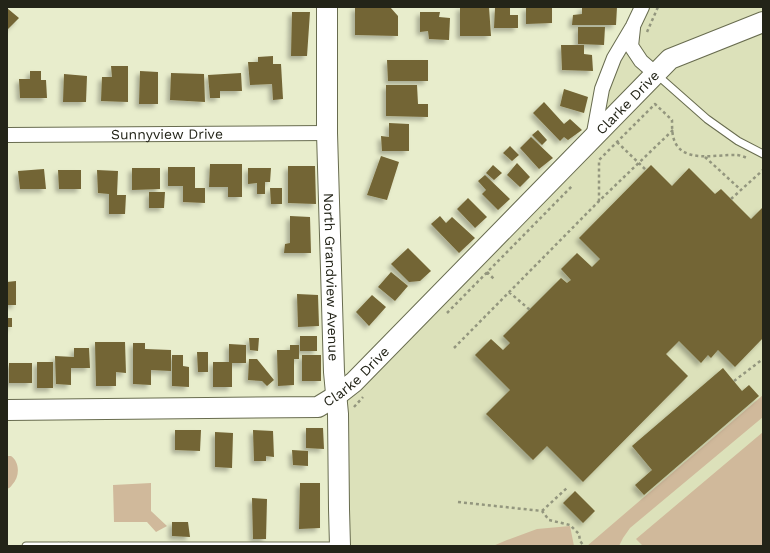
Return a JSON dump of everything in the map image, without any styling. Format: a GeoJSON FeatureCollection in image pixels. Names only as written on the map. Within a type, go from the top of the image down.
{"type":"FeatureCollection","features":[{"type":"Feature","properties":{"kind":"street","name":"North Grandview Avenue"},"geometry":{"type":"LineString","coordinates":[[327,7],[327,133],[333,364],[338,414],[340,546]]}},
{"type":"Feature","properties":{"kind":"street","name":"Clarke Drive"},"geometry":{"type":"LineString","coordinates":[[593,138],[602,89],[614,58],[633,26],[642,7]]}},
{"type":"Feature","properties":{"kind":"street"},"geometry":{"type":"LineString","coordinates":[[656,74],[670,59],[763,22]]}},
{"type":"Feature","properties":{"kind":"street","name":"Clarke Drive"},"geometry":{"type":"LineString","coordinates":[[10,411],[318,407],[336,396],[354,382],[656,74],[641,60],[631,46],[633,26]]}},
{"type":"Feature","properties":{"kind":"street","name":"Sunnyview Drive"},"geometry":{"type":"LineString","coordinates":[[7,135],[327,133]]}},
{"type":"Feature","properties":{"kind":"lane"},"geometry":{"type":"LineString","coordinates":[[656,74],[707,119],[738,141],[763,154]]}},
{"type":"Feature","properties":{"kind":"lane"},"geometry":{"type":"LineString","coordinates":[[26,546],[340,546]]}},
{"type":"Feature","properties":{"kind":"path"},"geometry":{"type":"LineString","coordinates":[[645,36],[658,7]]}},
{"type":"Feature","properties":{"kind":"path"},"geometry":{"type":"LineString","coordinates":[[599,201],[599,160],[655,104],[672,120],[673,137],[677,145],[683,151],[692,155],[737,155],[750,159]]}},
{"type":"Feature","properties":{"kind":"path"},"geometry":{"type":"LineString","coordinates":[[454,348],[599,201],[673,130]]}},
{"type":"Feature","properties":{"kind":"path"},"geometry":{"type":"LineString","coordinates":[[617,142],[646,170]]}},
{"type":"Feature","properties":{"kind":"path"},"geometry":{"type":"LineString","coordinates":[[704,156],[741,190]]}},
{"type":"Feature","properties":{"kind":"path"},"geometry":{"type":"LineString","coordinates":[[731,199],[763,170]]}},
{"type":"Feature","properties":{"kind":"path"},"geometry":{"type":"LineString","coordinates":[[443,316],[573,185]]}},
{"type":"Feature","properties":{"kind":"path"},"geometry":{"type":"LineString","coordinates":[[486,272],[495,280]]}},
{"type":"Feature","properties":{"kind":"path"},"geometry":{"type":"LineString","coordinates":[[509,292],[530,310]]}},
{"type":"Feature","properties":{"kind":"path"},"geometry":{"type":"LineString","coordinates":[[734,381],[763,359]]}},
{"type":"Feature","properties":{"kind":"path"},"geometry":{"type":"LineString","coordinates":[[354,407],[367,393]]}},
{"type":"Feature","properties":{"kind":"path"},"geometry":{"type":"LineString","coordinates":[[542,511],[568,487]]}},
{"type":"Feature","properties":{"kind":"path"},"geometry":{"type":"LineString","coordinates":[[458,502],[542,511],[549,520],[570,525],[579,534],[580,541],[584,546]]}},
{"type":"Feature","properties":{"kind":"shaded area"},"geometry":{"type":"Polygon","coordinates":[[[642,7],[763,7],[763,546],[340,546],[335,402],[593,139],[602,89],[642,7]]]}},
{"type":"Feature","properties":{"kind":"shaded area"},"geometry":{"type":"Polygon","coordinates":[[[763,395],[763,417],[630,528],[619,546],[587,546],[763,395]]]}},
{"type":"Feature","properties":{"kind":"shaded area"},"geometry":{"type":"Polygon","coordinates":[[[763,432],[763,546],[643,546],[636,539],[763,432]]]}},
{"type":"Feature","properties":{"kind":"shaded area"},"geometry":{"type":"Polygon","coordinates":[[[7,456],[11,456],[16,462],[18,474],[15,482],[7,489],[7,456]]]}},
{"type":"Feature","properties":{"kind":"shaded area"},"geometry":{"type":"Polygon","coordinates":[[[151,483],[151,511],[167,526],[156,532],[147,522],[114,522],[113,485],[151,483]]]}},
{"type":"Feature","properties":{"kind":"shaded area"},"geometry":{"type":"Polygon","coordinates":[[[570,526],[574,546],[493,546],[537,529],[570,526]]]}},
{"type":"Feature","properties":{"kind":"building"},"geometry":{"type":"Polygon","coordinates":[[[355,7],[390,7],[398,16],[398,36],[355,35],[355,7]]]}},
{"type":"Feature","properties":{"kind":"building"},"geometry":{"type":"Polygon","coordinates":[[[460,7],[489,7],[491,36],[460,36],[460,7]]]}},
{"type":"Feature","properties":{"kind":"building"},"geometry":{"type":"Polygon","coordinates":[[[510,7],[510,15],[518,15],[518,28],[494,28],[495,8],[510,7]]]}},
{"type":"Feature","properties":{"kind":"building"},"geometry":{"type":"Polygon","coordinates":[[[526,7],[552,7],[552,23],[526,24],[526,7]]]}},
{"type":"Feature","properties":{"kind":"building"},"geometry":{"type":"Polygon","coordinates":[[[582,7],[617,7],[616,25],[572,25],[573,15],[582,14],[582,7]]]}},
{"type":"Feature","properties":{"kind":"building"},"geometry":{"type":"Polygon","coordinates":[[[7,8],[19,18],[7,30],[7,8]]]}},
{"type":"Feature","properties":{"kind":"building"},"geometry":{"type":"Polygon","coordinates":[[[292,12],[310,12],[307,56],[291,56],[292,12]]]}},
{"type":"Feature","properties":{"kind":"building"},"geometry":{"type":"Polygon","coordinates":[[[420,12],[440,12],[439,17],[450,18],[449,40],[429,39],[428,31],[420,32],[420,12]]]}},
{"type":"Feature","properties":{"kind":"building"},"geometry":{"type":"Polygon","coordinates":[[[578,27],[605,27],[604,45],[578,44],[578,27]]]}},
{"type":"Feature","properties":{"kind":"building"},"geometry":{"type":"Polygon","coordinates":[[[561,45],[584,45],[584,54],[592,55],[593,71],[562,70],[561,45]]]}},
{"type":"Feature","properties":{"kind":"building"},"geometry":{"type":"Polygon","coordinates":[[[273,56],[273,64],[281,64],[283,99],[273,100],[272,84],[250,85],[248,62],[258,62],[258,57],[273,56]]]}},
{"type":"Feature","properties":{"kind":"building"},"geometry":{"type":"Polygon","coordinates":[[[387,60],[428,60],[428,81],[388,81],[387,60]]]}},
{"type":"Feature","properties":{"kind":"building"},"geometry":{"type":"Polygon","coordinates":[[[111,66],[128,66],[128,102],[101,101],[102,77],[112,77],[111,66]]]}},
{"type":"Feature","properties":{"kind":"building"},"geometry":{"type":"Polygon","coordinates":[[[30,71],[41,71],[41,80],[46,80],[47,98],[20,98],[19,79],[30,79],[30,71]]]}},
{"type":"Feature","properties":{"kind":"building"},"geometry":{"type":"Polygon","coordinates":[[[140,71],[158,72],[158,104],[139,104],[140,71]]]}},
{"type":"Feature","properties":{"kind":"building"},"geometry":{"type":"Polygon","coordinates":[[[171,73],[204,74],[205,102],[170,100],[171,73]]]}},
{"type":"Feature","properties":{"kind":"building"},"geometry":{"type":"Polygon","coordinates":[[[241,73],[242,91],[220,91],[220,98],[210,98],[208,75],[241,73]]]}},
{"type":"Feature","properties":{"kind":"building"},"geometry":{"type":"Polygon","coordinates":[[[64,74],[87,76],[86,102],[63,102],[64,74]]]}},
{"type":"Feature","properties":{"kind":"building"},"geometry":{"type":"Polygon","coordinates":[[[386,85],[417,85],[418,104],[428,104],[428,117],[386,116],[386,85]]]}},
{"type":"Feature","properties":{"kind":"building"},"geometry":{"type":"Polygon","coordinates":[[[564,89],[588,97],[584,113],[560,106],[564,89]]]}},
{"type":"Feature","properties":{"kind":"building"},"geometry":{"type":"Polygon","coordinates":[[[544,102],[564,124],[570,119],[582,130],[568,140],[564,137],[560,141],[533,113],[544,102]]]}},
{"type":"Feature","properties":{"kind":"building"},"geometry":{"type":"Polygon","coordinates":[[[389,123],[409,124],[409,151],[382,151],[381,136],[389,137],[389,123]]]}},
{"type":"Feature","properties":{"kind":"building"},"geometry":{"type":"Polygon","coordinates":[[[538,130],[547,140],[542,145],[532,135],[538,130]]]}},
{"type":"Feature","properties":{"kind":"building"},"geometry":{"type":"Polygon","coordinates":[[[531,137],[553,158],[539,169],[520,148],[531,137]]]}},
{"type":"Feature","properties":{"kind":"building"},"geometry":{"type":"Polygon","coordinates":[[[510,146],[519,155],[512,161],[503,153],[510,146]]]}},
{"type":"Feature","properties":{"kind":"building"},"geometry":{"type":"Polygon","coordinates":[[[381,156],[399,162],[387,200],[367,195],[381,156]]]}},
{"type":"Feature","properties":{"kind":"building"},"geometry":{"type":"Polygon","coordinates":[[[517,163],[530,177],[520,187],[507,175],[517,163]]]}},
{"type":"Feature","properties":{"kind":"building"},"geometry":{"type":"Polygon","coordinates":[[[210,164],[242,164],[242,197],[228,197],[228,187],[209,187],[210,164]]]}},
{"type":"Feature","properties":{"kind":"building"},"geometry":{"type":"Polygon","coordinates":[[[493,165],[502,173],[494,180],[486,173],[493,165]]]}},
{"type":"Feature","properties":{"kind":"building"},"geometry":{"type":"Polygon","coordinates":[[[651,165],[672,186],[689,168],[715,194],[721,189],[751,219],[763,207],[763,338],[735,367],[718,350],[711,358],[708,355],[701,363],[679,341],[666,354],[688,376],[583,482],[547,446],[533,460],[486,414],[510,390],[475,355],[491,339],[503,350],[510,343],[503,336],[561,278],[567,283],[571,280],[561,269],[577,253],[592,267],[600,259],[579,238],[651,165]]]}},
{"type":"Feature","properties":{"kind":"building"},"geometry":{"type":"Polygon","coordinates":[[[288,166],[315,166],[316,204],[288,203],[288,166]]]}},
{"type":"Feature","properties":{"kind":"building"},"geometry":{"type":"Polygon","coordinates":[[[168,167],[195,167],[195,188],[205,188],[205,203],[183,202],[183,186],[168,186],[168,167]]]}},
{"type":"Feature","properties":{"kind":"building"},"geometry":{"type":"Polygon","coordinates":[[[132,168],[160,168],[160,189],[132,190],[132,168]]]}},
{"type":"Feature","properties":{"kind":"building"},"geometry":{"type":"Polygon","coordinates":[[[248,168],[271,168],[270,182],[265,182],[265,194],[257,194],[257,183],[248,184],[248,168]]]}},
{"type":"Feature","properties":{"kind":"building"},"geometry":{"type":"Polygon","coordinates":[[[44,169],[46,189],[20,189],[18,171],[44,169]]]}},
{"type":"Feature","properties":{"kind":"building"},"geometry":{"type":"Polygon","coordinates":[[[58,170],[81,170],[81,189],[59,189],[58,170]]]}},
{"type":"Feature","properties":{"kind":"building"},"geometry":{"type":"Polygon","coordinates":[[[97,170],[118,171],[117,195],[126,195],[125,214],[109,214],[109,194],[98,193],[97,170]]]}},
{"type":"Feature","properties":{"kind":"building"},"geometry":{"type":"Polygon","coordinates":[[[485,175],[510,199],[498,210],[482,194],[486,190],[478,181],[485,175]]]}},
{"type":"Feature","properties":{"kind":"building"},"geometry":{"type":"Polygon","coordinates":[[[270,188],[282,188],[282,204],[271,204],[270,188]]]}},
{"type":"Feature","properties":{"kind":"building"},"geometry":{"type":"Polygon","coordinates":[[[149,192],[165,192],[164,208],[149,208],[149,192]]]}},
{"type":"Feature","properties":{"kind":"building"},"geometry":{"type":"Polygon","coordinates":[[[468,198],[487,217],[475,228],[457,209],[468,198]]]}},
{"type":"Feature","properties":{"kind":"building"},"geometry":{"type":"Polygon","coordinates":[[[290,216],[310,217],[311,253],[284,253],[285,244],[290,243],[290,216]]]}},
{"type":"Feature","properties":{"kind":"building"},"geometry":{"type":"Polygon","coordinates":[[[440,216],[446,223],[452,217],[475,238],[459,253],[431,224],[440,216]]]}},
{"type":"Feature","properties":{"kind":"building"},"geometry":{"type":"Polygon","coordinates":[[[408,248],[431,271],[420,281],[409,282],[391,264],[408,248]]]}},
{"type":"Feature","properties":{"kind":"building"},"geometry":{"type":"Polygon","coordinates":[[[391,272],[408,286],[395,301],[378,287],[391,272]]]}},
{"type":"Feature","properties":{"kind":"building"},"geometry":{"type":"Polygon","coordinates":[[[16,281],[16,305],[7,305],[7,282],[16,281]]]}},
{"type":"Feature","properties":{"kind":"building"},"geometry":{"type":"Polygon","coordinates":[[[297,294],[318,295],[319,326],[298,327],[297,294]]]}},
{"type":"Feature","properties":{"kind":"building"},"geometry":{"type":"Polygon","coordinates":[[[372,295],[386,307],[369,326],[356,312],[372,295]]]}},
{"type":"Feature","properties":{"kind":"building"},"geometry":{"type":"Polygon","coordinates":[[[7,318],[12,318],[12,327],[7,327],[7,318]]]}},
{"type":"Feature","properties":{"kind":"building"},"geometry":{"type":"Polygon","coordinates":[[[300,336],[317,336],[317,351],[300,351],[300,336]]]}},
{"type":"Feature","properties":{"kind":"building"},"geometry":{"type":"Polygon","coordinates":[[[249,338],[259,338],[258,351],[250,350],[249,338]]]}},
{"type":"Feature","properties":{"kind":"building"},"geometry":{"type":"Polygon","coordinates":[[[95,342],[125,342],[126,373],[116,372],[116,386],[96,386],[95,342]]]}},
{"type":"Feature","properties":{"kind":"building"},"geometry":{"type":"Polygon","coordinates":[[[133,343],[145,343],[145,349],[171,350],[171,371],[151,370],[151,385],[133,384],[133,343]]]}},
{"type":"Feature","properties":{"kind":"building"},"geometry":{"type":"Polygon","coordinates":[[[229,344],[246,345],[246,363],[232,363],[232,387],[213,387],[213,362],[229,362],[229,344]]]}},
{"type":"Feature","properties":{"kind":"building"},"geometry":{"type":"Polygon","coordinates":[[[290,345],[299,345],[299,359],[294,359],[294,385],[278,386],[277,350],[290,350],[290,345]]]}},
{"type":"Feature","properties":{"kind":"building"},"geometry":{"type":"Polygon","coordinates":[[[74,348],[89,348],[90,368],[71,368],[71,385],[56,384],[55,356],[74,357],[74,348]]]}},
{"type":"Feature","properties":{"kind":"building"},"geometry":{"type":"Polygon","coordinates":[[[197,352],[208,352],[208,372],[198,372],[197,352]]]}},
{"type":"Feature","properties":{"kind":"building"},"geometry":{"type":"Polygon","coordinates":[[[172,355],[183,355],[183,366],[189,367],[189,387],[172,386],[172,355]]]}},
{"type":"Feature","properties":{"kind":"building"},"geometry":{"type":"Polygon","coordinates":[[[302,355],[321,355],[321,381],[302,381],[302,355]]]}},
{"type":"Feature","properties":{"kind":"building"},"geometry":{"type":"Polygon","coordinates":[[[249,359],[257,359],[274,380],[267,386],[262,381],[248,380],[249,359]]]}},
{"type":"Feature","properties":{"kind":"building"},"geometry":{"type":"Polygon","coordinates":[[[37,362],[53,362],[53,388],[37,388],[37,362]]]}},
{"type":"Feature","properties":{"kind":"building"},"geometry":{"type":"Polygon","coordinates":[[[9,363],[32,363],[32,383],[9,383],[9,363]]]}},
{"type":"Feature","properties":{"kind":"building"},"geometry":{"type":"Polygon","coordinates":[[[723,368],[742,391],[749,385],[759,396],[644,495],[635,485],[652,470],[632,446],[723,368]]]}},
{"type":"Feature","properties":{"kind":"building"},"geometry":{"type":"Polygon","coordinates":[[[306,428],[323,428],[324,449],[306,448],[306,428]]]}},
{"type":"Feature","properties":{"kind":"building"},"geometry":{"type":"Polygon","coordinates":[[[175,430],[201,430],[200,451],[175,450],[175,430]]]}},
{"type":"Feature","properties":{"kind":"building"},"geometry":{"type":"Polygon","coordinates":[[[253,430],[273,431],[274,457],[266,456],[266,461],[254,461],[253,430]]]}},
{"type":"Feature","properties":{"kind":"building"},"geometry":{"type":"Polygon","coordinates":[[[215,432],[233,433],[232,468],[215,467],[215,432]]]}},
{"type":"Feature","properties":{"kind":"building"},"geometry":{"type":"Polygon","coordinates":[[[292,450],[308,451],[308,466],[293,465],[292,450]]]}},
{"type":"Feature","properties":{"kind":"building"},"geometry":{"type":"Polygon","coordinates":[[[300,483],[320,483],[320,528],[299,529],[300,483]]]}},
{"type":"Feature","properties":{"kind":"building"},"geometry":{"type":"Polygon","coordinates":[[[575,491],[595,511],[583,523],[563,503],[575,491]]]}},
{"type":"Feature","properties":{"kind":"building"},"geometry":{"type":"Polygon","coordinates":[[[252,498],[267,499],[266,539],[253,539],[252,498]]]}},
{"type":"Feature","properties":{"kind":"building"},"geometry":{"type":"Polygon","coordinates":[[[172,522],[188,522],[190,537],[172,536],[172,522]]]}}]}
